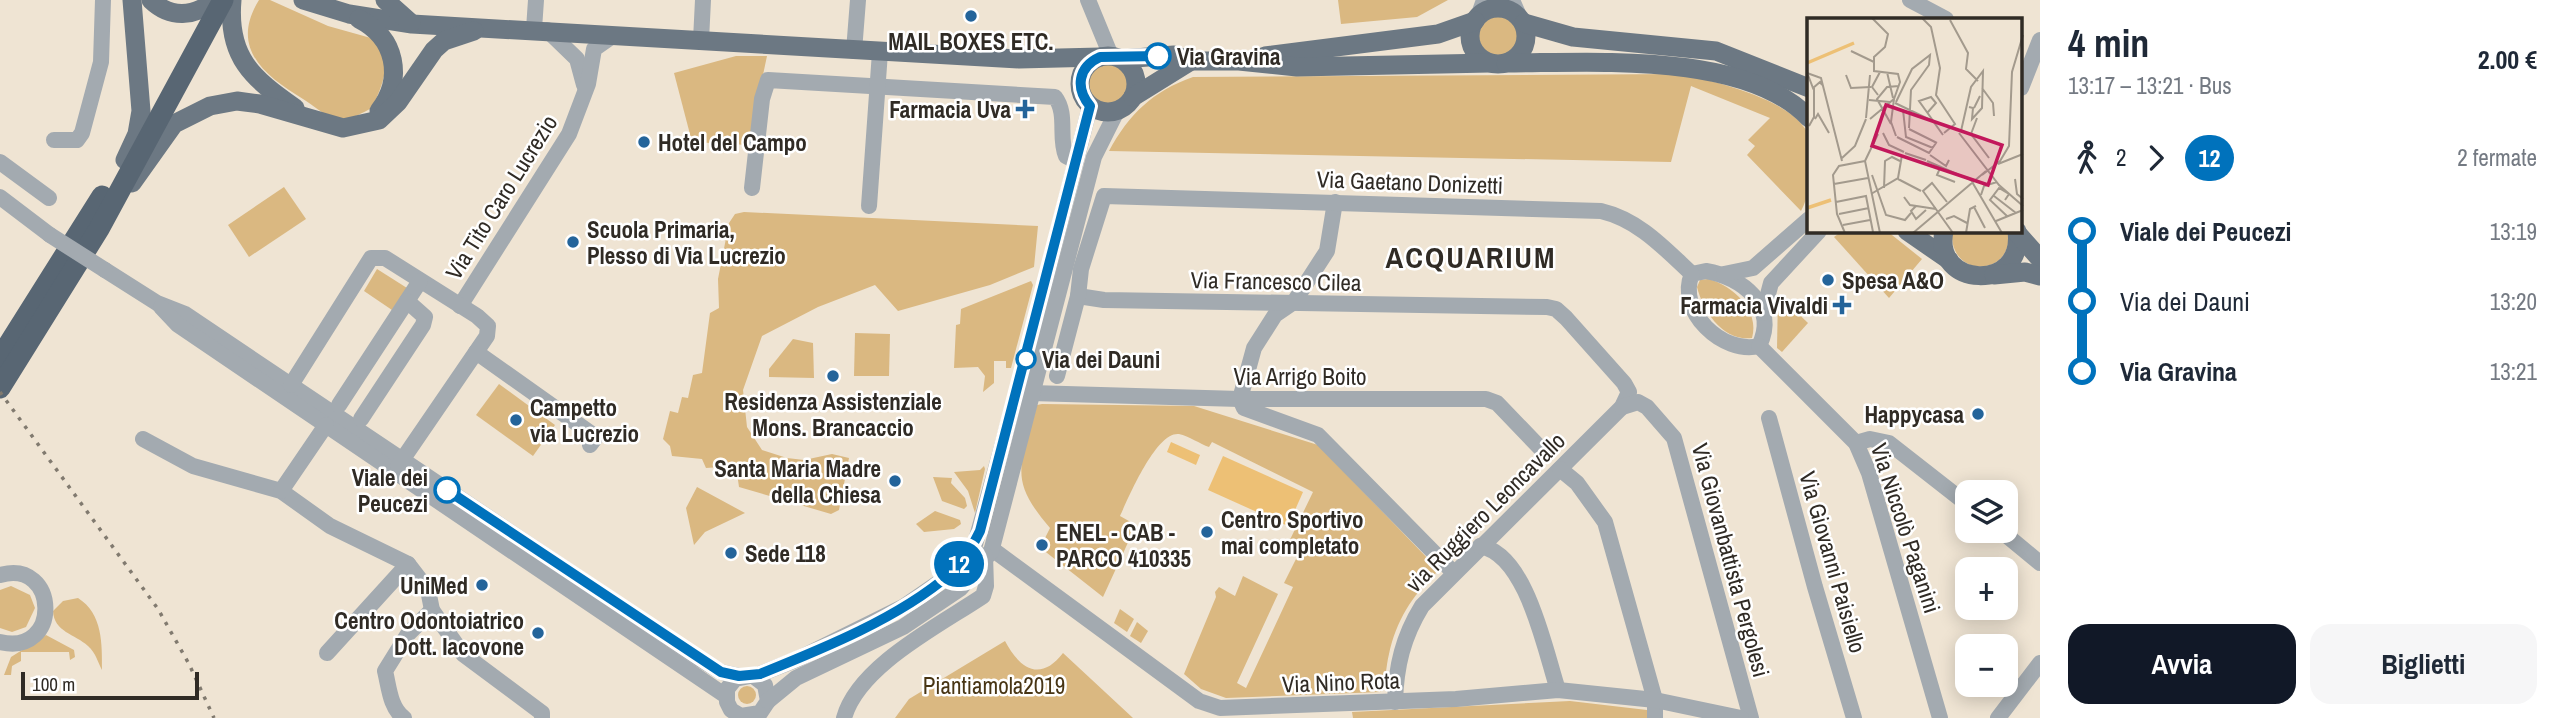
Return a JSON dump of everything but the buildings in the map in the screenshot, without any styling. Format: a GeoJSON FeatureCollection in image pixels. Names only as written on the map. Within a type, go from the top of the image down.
{"type":"FeatureCollection","features":[{"type":"Feature","properties":{"kind":"highway"},"geometry":{"type":"LineString","coordinates":[[0,388],[99,229],[223,0]]}},
{"type":"Feature","properties":{"kind":"highway"},"geometry":{"type":"LineString","coordinates":[[0,358],[125,160],[150,134]]}},
{"type":"Feature","properties":{"kind":"main road"},"geometry":{"type":"LineString","coordinates":[[125,160],[136,135],[141,111],[132,0]]}},
{"type":"Feature","properties":{"kind":"main road"},"geometry":{"type":"LineString","coordinates":[[151,0],[167,13],[186,15],[215,0]]}},
{"type":"Feature","properties":{"kind":"main road"},"geometry":{"type":"LineString","coordinates":[[232,0],[234,37],[243,64],[268,89],[304,114]]}},
{"type":"Feature","properties":{"kind":"main road"},"geometry":{"type":"LineString","coordinates":[[303,0],[349,14],[412,24],[614,34],[854,51],[1022,59],[1174,55],[1191,61],[1239,61],[1297,67],[1498,63],[1685,66],[1730,77],[1774,94],[1807,117]]}},
{"type":"Feature","properties":{"kind":"main road"},"geometry":{"type":"LineString","coordinates":[[385,0],[412,24]]}},
{"type":"Feature","properties":{"kind":"main road"},"geometry":{"type":"LineString","coordinates":[[1239,61],[1438,34],[1479,12],[1500,8],[1573,37],[1716,51],[1807,87]]}},
{"type":"Feature","properties":{"kind":"main road"},"geometry":{"type":"LineString","coordinates":[[1479,12],[1471,29],[1472,46],[1498,63]]}},
{"type":"Feature","properties":{"kind":"main road"},"geometry":{"type":"LineString","coordinates":[[1498,63],[1521,53],[1525,44],[1518,13]]}},
{"type":"Feature","properties":{"kind":"main road"},"geometry":{"type":"LineString","coordinates":[[349,14],[370,25],[383,37],[394,63],[390,92],[382,108],[367,125]]}},
{"type":"Feature","properties":{"kind":"main road"},"geometry":{"type":"LineString","coordinates":[[99,229],[174,124],[210,106],[237,101],[304,114],[343,128],[367,125],[389,113],[427,59],[444,41],[495,27]]}},
{"type":"Feature","properties":{"kind":"main road"},"geometry":{"type":"LineString","coordinates":[[1085,98],[1082,73],[1093,60],[1111,57],[1134,71],[1136,80],[1133,97]]}},
{"type":"Feature","properties":{"kind":"main road"},"geometry":{"type":"LineString","coordinates":[[1022,59],[1073,76],[1085,98],[1098,111],[1117,111],[1160,78],[1191,61]]}},
{"type":"Feature","properties":{"kind":"main road"},"geometry":{"type":"LineString","coordinates":[[1910,233],[1964,273],[1973,276],[2025,272],[2040,276]]}},
{"type":"Feature","properties":{"kind":"main road"},"geometry":{"type":"LineString","coordinates":[[1944,233],[1944,249],[1949,260]]}},
{"type":"Feature","properties":{"kind":"main road"},"geometry":{"type":"LineString","coordinates":[[1993,275],[2013,259],[2018,233]]}},
{"type":"Feature","properties":{"kind":"main road"},"geometry":{"type":"LineString","coordinates":[[2019,233],[2040,259]]}},
{"type":"Feature","properties":{"kind":"street"},"geometry":{"type":"LineString","coordinates":[[54,140],[70,142],[77,140],[82,133],[100,62],[103,0]]}},
{"type":"Feature","properties":{"kind":"street"},"geometry":{"type":"LineString","coordinates":[[536,0],[541,30],[577,59],[585,91]]}},
{"type":"Feature","properties":{"kind":"street"},"geometry":{"type":"LineString","coordinates":[[701,40],[703,0]]}},
{"type":"Feature","properties":{"kind":"street"},"geometry":{"type":"LineString","coordinates":[[854,51],[858,0]]}},
{"type":"Feature","properties":{"kind":"street"},"geometry":{"type":"LineString","coordinates":[[1088,0],[1111,57]]}},
{"type":"Feature","properties":{"kind":"street"},"geometry":{"type":"LineString","coordinates":[[1910,0],[1944,18]]}},
{"type":"Feature","properties":{"kind":"street","name":"Via Tito Caro Lucrezio"},"geometry":{"type":"LineString","coordinates":[[398,466],[487,336],[488,326],[460,306],[569,134],[585,91],[594,48],[614,34]]}},
{"type":"Feature","properties":{"kind":"street"},"geometry":{"type":"LineString","coordinates":[[2022,85],[2040,40]]}},
{"type":"Feature","properties":{"kind":"street"},"geometry":{"type":"LineString","coordinates":[[869,206],[880,52]]}},
{"type":"Feature","properties":{"kind":"street"},"geometry":{"type":"LineString","coordinates":[[752,188],[762,99],[768,80],[1055,97],[1061,111],[1062,147],[1066,156],[1076,161]]}},
{"type":"Feature","properties":{"kind":"street"},"geometry":{"type":"LineString","coordinates":[[731,708],[730,684],[746,676],[810,661],[903,626],[961,588],[969,578],[983,547],[1031,393],[1029,375],[1076,161],[1085,98]]}},
{"type":"Feature","properties":{"kind":"street"},"geometry":{"type":"LineString","coordinates":[[844,718],[860,685],[881,666],[982,596],[986,586],[983,547],[1029,375],[1094,157],[1117,111]]}},
{"type":"Feature","properties":{"kind":"street"},"geometry":{"type":"LineString","coordinates":[[0,162],[49,198]]}},
{"type":"Feature","properties":{"kind":"street","name":"Via Gaetano Donizetti"},"geometry":{"type":"LineString","coordinates":[[1078,296],[1081,269],[1104,196],[1601,211],[1618,215],[1647,231],[1692,274]]}},
{"type":"Feature","properties":{"kind":"street"},"geometry":{"type":"LineString","coordinates":[[0,197],[50,235],[157,303],[185,314],[398,466],[576,585],[721,672],[746,676],[765,685],[762,711]]}},
{"type":"Feature","properties":{"kind":"street"},"geometry":{"type":"LineString","coordinates":[[1335,202],[1327,251],[1294,302],[1275,315],[1254,348],[1240,399],[1244,408],[1318,435],[1453,572]]}},
{"type":"Feature","properties":{"kind":"street"},"geometry":{"type":"LineString","coordinates":[[1724,274],[1753,268],[1807,221]]}},
{"type":"Feature","properties":{"kind":"street"},"geometry":{"type":"LineString","coordinates":[[1763,316],[1754,295],[1738,279],[1706,271],[1692,274],[1688,293],[1691,305],[1705,326],[1717,336],[1741,347],[1759,346],[1764,336],[1764,298],[1771,283],[1817,233]]}},
{"type":"Feature","properties":{"kind":"street"},"geometry":{"type":"LineString","coordinates":[[294,392],[371,258],[385,258],[460,306]]}},
{"type":"Feature","properties":{"kind":"street"},"geometry":{"type":"LineString","coordinates":[[339,405],[420,281]]}},
{"type":"Feature","properties":{"kind":"street"},"geometry":{"type":"LineString","coordinates":[[1057,376],[1078,296]]}},
{"type":"Feature","properties":{"kind":"street","name":"Via Francesco Cilea"},"geometry":{"type":"LineString","coordinates":[[1078,296],[1104,300],[1556,309],[1627,387],[1629,392],[1622,407]]}},
{"type":"Feature","properties":{"kind":"street"},"geometry":{"type":"LineString","coordinates":[[361,419],[423,325],[425,317],[407,301]]}},
{"type":"Feature","properties":{"kind":"street","name":"Via Niccolò Paganini"},"geometry":{"type":"LineString","coordinates":[[1759,346],[1856,443],[1869,473],[1940,718]]}},
{"type":"Feature","properties":{"kind":"street"},"geometry":{"type":"LineString","coordinates":[[476,352],[596,437],[590,445]]}},
{"type":"Feature","properties":{"kind":"street"},"geometry":{"type":"LineString","coordinates":[[294,392],[326,425],[398,466]]}},
{"type":"Feature","properties":{"kind":"street","name":"Via Arrigo Boito"},"geometry":{"type":"LineString","coordinates":[[1031,393],[1240,399],[1486,399],[1497,403],[1546,454]]}},
{"type":"Feature","properties":{"kind":"street","name":"Via Giovanbattista Pergolesi"},"geometry":{"type":"LineString","coordinates":[[1622,407],[1638,402],[1647,407],[1674,438],[1751,718]]}},
{"type":"Feature","properties":{"kind":"street","name":"via Ruggiero Leoncavallo"},"geometry":{"type":"LineString","coordinates":[[1395,702],[1396,676],[1407,630],[1422,606],[1453,572],[1622,407]]}},
{"type":"Feature","properties":{"kind":"street","name":"Via Giovanni Paisiello"},"geometry":{"type":"LineString","coordinates":[[1769,418],[1854,718]]}},
{"type":"Feature","properties":{"kind":"street"},"geometry":{"type":"LineString","coordinates":[[281,491],[326,425]]}},
{"type":"Feature","properties":{"kind":"street"},"geometry":{"type":"LineString","coordinates":[[143,439],[193,466],[281,491],[330,526],[408,564],[428,590],[432,610],[463,654],[542,713],[541,718]]}},
{"type":"Feature","properties":{"kind":"street"},"geometry":{"type":"LineString","coordinates":[[1856,443],[1870,439],[1889,443],[1955,495]]}},
{"type":"Feature","properties":{"kind":"street"},"geometry":{"type":"LineString","coordinates":[[1560,469],[1577,483],[1605,522],[1655,700],[1655,718]]}},
{"type":"Feature","properties":{"kind":"street"},"geometry":{"type":"LineString","coordinates":[[2016,543],[2040,563]]}},
{"type":"Feature","properties":{"kind":"street"},"geometry":{"type":"LineString","coordinates":[[1480,546],[1495,549],[1521,579],[1558,690]]}},
{"type":"Feature","properties":{"kind":"street"},"geometry":{"type":"LineString","coordinates":[[576,585],[731,708],[748,717],[762,711],[782,687],[810,661],[903,607],[951,574],[983,547]]}},
{"type":"Feature","properties":{"kind":"street","name":"Via Nino Rota"},"geometry":{"type":"LineString","coordinates":[[983,547],[1199,701],[1220,708],[1309,711],[1558,690],[1655,700],[1741,718]]}},
{"type":"Feature","properties":{"kind":"street"},"geometry":{"type":"LineString","coordinates":[[327,653],[408,564]]}},
{"type":"Feature","properties":{"kind":"street"},"geometry":{"type":"LineString","coordinates":[[0,575],[15,573],[34,582],[41,590],[47,610],[43,624],[33,637],[18,644],[0,642]]}},
{"type":"Feature","properties":{"kind":"street"},"geometry":{"type":"LineString","coordinates":[[969,578],[981,579],[986,586]]}},
{"type":"Feature","properties":{"kind":"street"},"geometry":{"type":"LineString","coordinates":[[404,718],[398,714],[391,698],[385,671],[408,634],[432,610]]}},
{"type":"Feature","properties":{"kind":"street"},"geometry":{"type":"LineString","coordinates":[[1998,718],[2040,663]]}},
{"type":"Feature","properties":{"kind":"street"},"geometry":{"type":"LineString","coordinates":[[1199,701],[1206,718]]}},
{"type":"Feature","properties":{"kind":"green space"},"geometry":{"type":"Polygon","coordinates":[[[259,0],[270,0],[328,26],[378,40],[385,57],[385,66],[382,83],[372,108],[350,118],[336,119],[289,90],[264,70],[250,46],[248,32],[259,0]]]}},
{"type":"Feature","properties":{"kind":"green space"},"geometry":{"type":"Polygon","coordinates":[[[1338,0],[1448,0],[1417,17],[1341,24],[1338,0]]]}},
{"type":"Feature","properties":{"kind":"green space"},"geometry":{"type":"Polygon","coordinates":[[[1499,16],[1513,22],[1519,36],[1513,50],[1499,56],[1485,50],[1479,36],[1485,22],[1499,16]]]}},
{"type":"Feature","properties":{"kind":"green space"},"geometry":{"type":"Polygon","coordinates":[[[736,56],[767,56],[748,145],[692,142],[674,73],[736,56]]]}},
{"type":"Feature","properties":{"kind":"green space"},"geometry":{"type":"Polygon","coordinates":[[[1108,61],[1124,68],[1131,84],[1124,100],[1108,107],[1092,100],[1085,84],[1092,68],[1108,61]]]}},
{"type":"Feature","properties":{"kind":"green space"},"geometry":{"type":"Polygon","coordinates":[[[1678,74],[1751,94],[1771,102],[1801,123],[1807,133],[1806,199],[1801,211],[1747,155],[1755,146],[1748,140],[1770,118],[1691,86],[1671,162],[1109,151],[1143,105],[1166,89],[1193,77],[1678,74]]]}},
{"type":"Feature","properties":{"kind":"green space"},"geometry":{"type":"Polygon","coordinates":[[[284,187],[306,219],[249,257],[228,225],[284,187]]]}},
{"type":"Feature","properties":{"kind":"green space"},"geometry":{"type":"Polygon","coordinates":[[[744,212],[1038,226],[1034,267],[990,285],[898,311],[875,285],[818,307],[762,336],[743,390],[747,427],[762,450],[787,458],[804,460],[832,454],[849,458],[839,510],[831,514],[739,487],[736,466],[706,468],[702,459],[672,456],[670,446],[663,439],[670,411],[678,413],[682,397],[688,398],[693,375],[702,373],[710,313],[719,308],[718,279],[729,223],[735,214],[744,212]]]}},
{"type":"Feature","properties":{"kind":"green space"},"geometry":{"type":"Polygon","coordinates":[[[1839,233],[1890,233],[1922,259],[1889,298],[1834,237],[1839,233]]]}},
{"type":"Feature","properties":{"kind":"green space"},"geometry":{"type":"Polygon","coordinates":[[[1952,233],[2008,233],[2007,246],[2002,257],[1993,264],[1982,267],[1970,265],[1960,258],[1954,247],[1952,233]]]}},
{"type":"Feature","properties":{"kind":"green space"},"geometry":{"type":"Polygon","coordinates":[[[377,269],[407,288],[392,310],[364,291],[377,269]]]}},
{"type":"Feature","properties":{"kind":"green space"},"geometry":{"type":"Polygon","coordinates":[[[1708,279],[1726,287],[1742,300],[1752,318],[1752,338],[1732,335],[1723,330],[1709,315],[1697,287],[1700,280],[1708,279]]]}},
{"type":"Feature","properties":{"kind":"green space"},"geometry":{"type":"Polygon","coordinates":[[[1031,281],[1033,285],[1011,368],[1006,368],[1006,361],[994,361],[994,383],[983,392],[985,376],[978,367],[954,368],[956,325],[960,324],[961,309],[1031,281]]]}},
{"type":"Feature","properties":{"kind":"green space"},"geometry":{"type":"Polygon","coordinates":[[[1778,294],[1808,323],[1782,352],[1777,348],[1778,294]]]}},
{"type":"Feature","properties":{"kind":"green space"},"geometry":{"type":"Polygon","coordinates":[[[855,333],[890,334],[889,376],[854,376],[855,333]]]}},
{"type":"Feature","properties":{"kind":"green space"},"geometry":{"type":"Polygon","coordinates":[[[793,339],[813,343],[814,378],[769,377],[769,369],[793,339]]]}},
{"type":"Feature","properties":{"kind":"green space","name":"Campetto via Lucrezio"},"geometry":{"type":"Polygon","coordinates":[[[499,384],[555,425],[533,456],[476,415],[499,384]]]}},
{"type":"Feature","properties":{"kind":"green space"},"geometry":{"type":"Polygon","coordinates":[[[1037,405],[1194,406],[1318,445],[1434,565],[1436,573],[1412,600],[1396,631],[1381,692],[1226,698],[1201,689],[1184,674],[1216,597],[1215,592],[1219,587],[1235,596],[1243,576],[1278,594],[1237,683],[1246,688],[1293,587],[1284,583],[1297,557],[1285,550],[1313,492],[1212,442],[1209,447],[1183,435],[1170,436],[1152,454],[1120,516],[1136,525],[1103,597],[1042,549],[1048,541],[1045,538],[1050,528],[1027,496],[1021,470],[1037,405]]]}},
{"type":"Feature","properties":{"kind":"green space"},"geometry":{"type":"Polygon","coordinates":[[[984,466],[975,513],[968,491],[954,472],[980,470],[984,466]]]}},
{"type":"Feature","properties":{"kind":"green space"},"geometry":{"type":"Polygon","coordinates":[[[933,477],[952,478],[951,483],[965,498],[967,506],[964,509],[942,501],[933,477]]]}},
{"type":"Feature","properties":{"kind":"green space"},"geometry":{"type":"Polygon","coordinates":[[[697,487],[745,513],[705,532],[694,545],[686,508],[697,487]]]}},
{"type":"Feature","properties":{"kind":"green space"},"geometry":{"type":"Polygon","coordinates":[[[935,511],[960,520],[961,524],[954,529],[924,532],[916,524],[935,511]]]}},
{"type":"Feature","properties":{"kind":"green space"},"geometry":{"type":"Polygon","coordinates":[[[11,586],[30,595],[35,608],[26,627],[12,632],[0,628],[0,590],[11,586]]]}},
{"type":"Feature","properties":{"kind":"green space"},"geometry":{"type":"Polygon","coordinates":[[[78,598],[97,621],[102,670],[91,649],[61,628],[54,618],[53,611],[63,601],[78,598]]]}},
{"type":"Feature","properties":{"kind":"green space"},"geometry":{"type":"Polygon","coordinates":[[[1120,609],[1134,619],[1127,632],[1114,623],[1120,609]]]}},
{"type":"Feature","properties":{"kind":"green space"},"geometry":{"type":"Polygon","coordinates":[[[1137,622],[1148,631],[1141,643],[1130,636],[1137,622]]]}},
{"type":"Feature","properties":{"kind":"green space"},"geometry":{"type":"Polygon","coordinates":[[[46,635],[74,650],[75,657],[70,660],[69,652],[21,652],[21,661],[12,666],[11,675],[4,675],[11,657],[46,635]]]}},
{"type":"Feature","properties":{"kind":"green space","name":"Piantiamola2019"},"geometry":{"type":"Polygon","coordinates":[[[1005,641],[1023,665],[1038,670],[1046,668],[1063,653],[1133,718],[895,718],[909,699],[1005,641]]]}},
{"type":"Feature","properties":{"kind":"green space"},"geometry":{"type":"Polygon","coordinates":[[[743,686],[751,686],[756,695],[754,702],[743,704],[738,699],[738,691],[743,686]]]}},
{"type":"Feature","properties":{"kind":"green space"},"geometry":{"type":"Polygon","coordinates":[[[1570,701],[1647,710],[1647,718],[1353,718],[1352,712],[1570,701]]]}},
{"type":"Feature","properties":{"kind":"shaded area"},"geometry":{"type":"Polygon","coordinates":[[[1171,442],[1200,455],[1196,465],[1167,452],[1171,442]]]}},
{"type":"Feature","properties":{"kind":"shaded area"},"geometry":{"type":"Polygon","coordinates":[[[1223,456],[1303,492],[1288,526],[1208,490],[1223,456]]]}},
{"type":"Feature","properties":{"kind":"railway"},"geometry":{"type":"LineString","coordinates":[[0,392],[158,609],[189,664],[214,718]]}},
{"type":"Feature","properties":{"kind":"bus line","name":"12"},"geometry":{"type":"LineString","coordinates":[[447,490],[721,672],[739,676],[760,674],[798,659],[903,607],[951,574],[974,548],[980,531],[1090,106],[1080,90],[1082,73],[1086,66],[1100,57],[1122,59],[1158,56]]}},
{"type":"Feature","properties":{"kind":"place","name":"MAIL BOXES ETC."},"geometry":{"type":"Point","coordinates":[971,16]}},
{"type":"Feature","properties":{"kind":"place","name":"Via Gravina"},"geometry":{"type":"Point","coordinates":[1158,56]}},
{"type":"Feature","properties":{"kind":"place","name":"Farmacia Uva"},"geometry":{"type":"Point","coordinates":[1025,109]}},
{"type":"Feature","properties":{"kind":"place","name":"Hotel del Campo"},"geometry":{"type":"Point","coordinates":[644,142]}},
{"type":"Feature","properties":{"kind":"place","name":"Scuola Primaria, Plesso di Via Lucrezio"},"geometry":{"type":"Point","coordinates":[573,242]}},
{"type":"Feature","properties":{"kind":"place","name":"Spesa A&O"},"geometry":{"type":"Point","coordinates":[1828,280]}},
{"type":"Feature","properties":{"kind":"place","name":"Farmacia Vivaldi"},"geometry":{"type":"Point","coordinates":[1842,305]}},
{"type":"Feature","properties":{"kind":"place","name":"Via dei Dauni"},"geometry":{"type":"Point","coordinates":[1026,359]}},
{"type":"Feature","properties":{"kind":"place","name":"Residenza Assistenziale Mons. Brancaccio"},"geometry":{"type":"Point","coordinates":[833,376]}},
{"type":"Feature","properties":{"kind":"place","name":"Happycasa"},"geometry":{"type":"Point","coordinates":[1978,414]}},
{"type":"Feature","properties":{"kind":"place","name":"Campetto via Lucrezio"},"geometry":{"type":"Point","coordinates":[516,420]}},
{"type":"Feature","properties":{"kind":"place","name":"Santa Maria Madre della Chiesa"},"geometry":{"type":"Point","coordinates":[895,481]}},
{"type":"Feature","properties":{"kind":"place","name":"Viale dei Peucezi"},"geometry":{"type":"Point","coordinates":[447,490]}},
{"type":"Feature","properties":{"kind":"place","name":"Centro Sportivo mai completato"},"geometry":{"type":"Point","coordinates":[1207,532]}},
{"type":"Feature","properties":{"kind":"place","name":"ENEL - CAB - PARCO 410335"},"geometry":{"type":"Point","coordinates":[1042,545]}},
{"type":"Feature","properties":{"kind":"place","name":"Sede 118"},"geometry":{"type":"Point","coordinates":[731,553]}},
{"type":"Feature","properties":{"kind":"place","name":"UniMed"},"geometry":{"type":"Point","coordinates":[482,585]}},
{"type":"Feature","properties":{"kind":"place","name":"Centro Odontoiatrico Dott. Iacovone"},"geometry":{"type":"Point","coordinates":[538,633]}},
{"type":"Feature","properties":{"kind":"district","name":"ACQUARIUM"},"geometry":{"type":"Point","coordinates":[1471,257]}}]}
